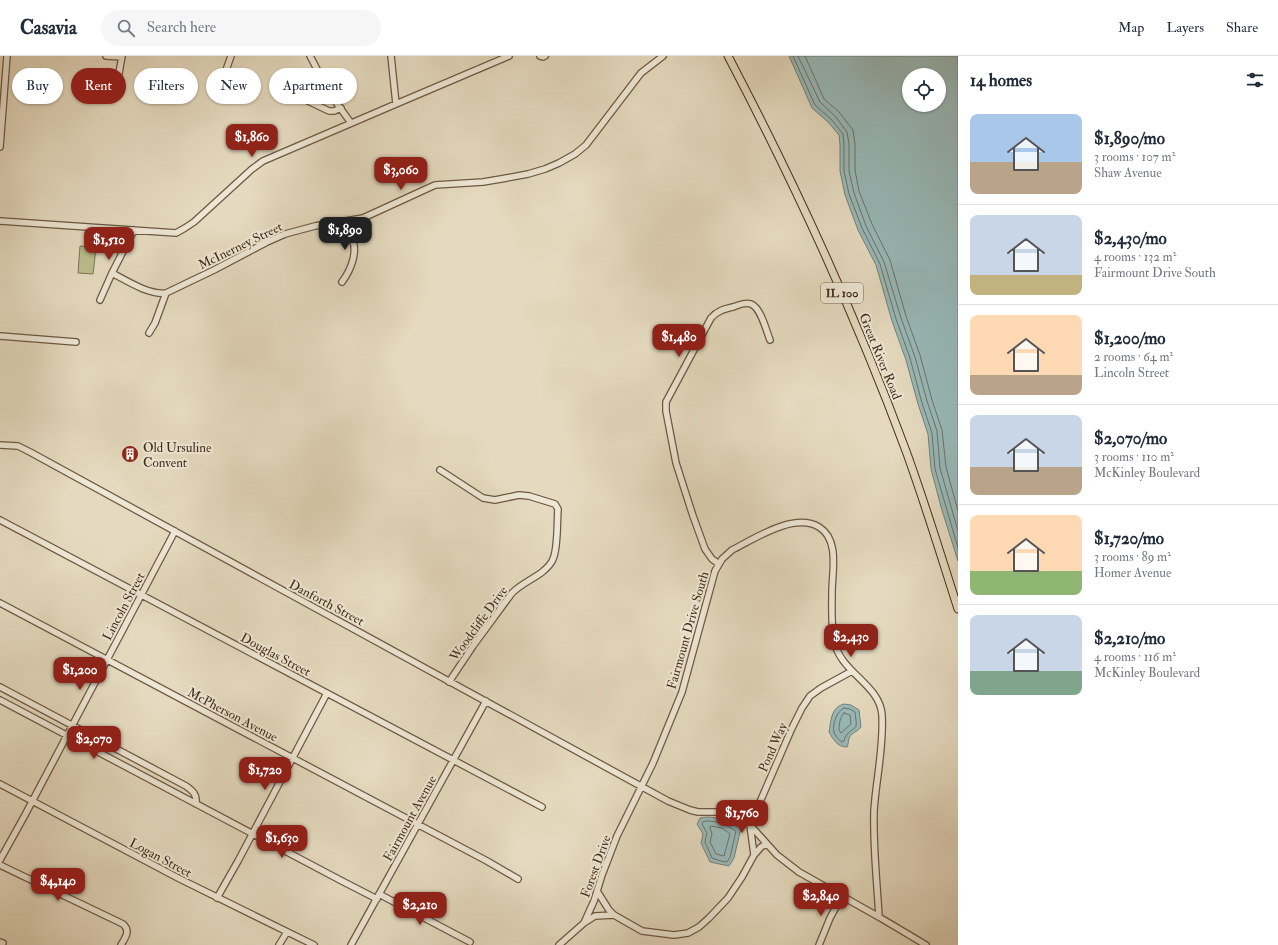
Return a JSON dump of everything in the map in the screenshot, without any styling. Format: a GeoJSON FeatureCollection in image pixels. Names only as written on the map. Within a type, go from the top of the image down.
{"type":"FeatureCollection","features":[{"type":"Feature","properties":{"kind":"main road","name":"Great River Road"},"geometry":{"type":"LineString","coordinates":[[728,56],[802,206],[833,273],[870,360],[906,452],[936,538],[958,609]]}},
{"type":"Feature","properties":{"kind":"street"},"geometry":{"type":"LineString","coordinates":[[0,147],[7,56]]}},
{"type":"Feature","properties":{"kind":"street"},"geometry":{"type":"LineString","coordinates":[[106,56],[122,57],[120,68]]}},
{"type":"Feature","properties":{"kind":"street"},"geometry":{"type":"LineString","coordinates":[[226,68],[231,56]]}},
{"type":"Feature","properties":{"kind":"street"},"geometry":{"type":"LineString","coordinates":[[310,56],[322,80],[351,123]]}},
{"type":"Feature","properties":{"kind":"street"},"geometry":{"type":"LineString","coordinates":[[391,56],[396,104]]}},
{"type":"Feature","properties":{"kind":"street"},"geometry":{"type":"LineString","coordinates":[[0,221],[172,233],[182,230],[194,222],[252,169],[263,161],[509,56]]}},
{"type":"Feature","properties":{"kind":"street","name":"McInerney Street"},"geometry":{"type":"LineString","coordinates":[[166,293],[273,239],[304,228],[364,218],[435,185],[483,182],[501,179],[528,174],[559,163],[575,154],[586,145],[641,73],[663,56]]}},
{"type":"Feature","properties":{"kind":"street"},"geometry":{"type":"LineString","coordinates":[[314,104],[329,111],[334,111],[341,108]]}},
{"type":"Feature","properties":{"kind":"street"},"geometry":{"type":"LineString","coordinates":[[338,222],[351,237],[355,246],[351,265],[342,282]]}},
{"type":"Feature","properties":{"kind":"street"},"geometry":{"type":"LineString","coordinates":[[100,300],[134,230]]}},
{"type":"Feature","properties":{"kind":"street"},"geometry":{"type":"LineString","coordinates":[[112,273],[150,291],[160,294],[166,293],[155,323],[149,333]]}},
{"type":"Feature","properties":{"kind":"street"},"geometry":{"type":"LineString","coordinates":[[718,564],[705,549],[689,502],[674,454],[666,411],[666,402],[712,318],[717,312],[740,304],[752,304],[760,313],[770,340]]}},
{"type":"Feature","properties":{"kind":"street"},"geometry":{"type":"LineString","coordinates":[[0,336],[76,342]]}},
{"type":"Feature","properties":{"kind":"street","name":"Danforth Street"},"geometry":{"type":"LineString","coordinates":[[0,445],[13,445],[23,448],[640,786],[681,807],[698,812],[727,812],[736,815],[750,825],[766,844],[799,872],[926,945]]}},
{"type":"Feature","properties":{"kind":"street","name":"Woodcliffe Drive"},"geometry":{"type":"LineString","coordinates":[[440,470],[483,498],[495,500],[519,495],[530,496],[555,504],[558,509],[556,548],[553,561],[546,569],[519,586],[512,593],[473,646],[450,682]]}},
{"type":"Feature","properties":{"kind":"street","name":"Douglas Street"},"geometry":{"type":"LineString","coordinates":[[0,520],[542,807]]}},
{"type":"Feature","properties":{"kind":"street","name":"Fairmount Drive South"},"geometry":{"type":"LineString","coordinates":[[640,786],[652,763],[682,692],[718,564],[726,554],[732,550],[772,530],[786,525],[801,523],[813,525],[819,528],[828,538],[833,553],[833,640],[842,660],[877,699],[881,709],[882,716],[874,823],[874,851],[879,917]]}},
{"type":"Feature","properties":{"kind":"street","name":"Lincoln Street"},"geometry":{"type":"LineString","coordinates":[[0,860],[175,530]]}},
{"type":"Feature","properties":{"kind":"street","name":"McPherson Avenue"},"geometry":{"type":"LineString","coordinates":[[0,604],[518,879]]}},
{"type":"Feature","properties":{"kind":"street","name":"Pond Way"},"geometry":{"type":"LineString","coordinates":[[750,825],[802,708],[810,696],[821,688],[852,671]]}},
{"type":"Feature","properties":{"kind":"street"},"geometry":{"type":"LineString","coordinates":[[0,687],[186,786],[195,793],[196,804]]}},
{"type":"Feature","properties":{"kind":"street"},"geometry":{"type":"LineString","coordinates":[[217,898],[327,693]]}},
{"type":"Feature","properties":{"kind":"street"},"geometry":{"type":"LineString","coordinates":[[0,700],[252,834],[470,942]]}},
{"type":"Feature","properties":{"kind":"street","name":"Fairmount Avenue"},"geometry":{"type":"LineString","coordinates":[[351,945],[486,701]]}},
{"type":"Feature","properties":{"kind":"street","name":"Logan Street"},"geometry":{"type":"LineString","coordinates":[[0,784],[217,898],[314,945]]}},
{"type":"Feature","properties":{"kind":"street","name":"Forest Drive"},"geometry":{"type":"LineString","coordinates":[[559,945],[584,923],[598,891],[611,852],[640,786]]}},
{"type":"Feature","properties":{"kind":"street"},"geometry":{"type":"LineString","coordinates":[[750,825],[754,855]]}},
{"type":"Feature","properties":{"kind":"street"},"geometry":{"type":"LineString","coordinates":[[598,891],[608,910],[614,916],[642,931],[674,935],[688,933],[699,927],[728,898],[754,855],[766,844]]}},
{"type":"Feature","properties":{"kind":"street"},"geometry":{"type":"LineString","coordinates":[[0,864],[123,924],[127,928],[128,932],[121,945]]}},
{"type":"Feature","properties":{"kind":"street"},"geometry":{"type":"LineString","coordinates":[[819,945],[830,918],[842,896]]}},
{"type":"Feature","properties":{"kind":"street"},"geometry":{"type":"LineString","coordinates":[[584,923],[595,916],[614,916]]}},
{"type":"Feature","properties":{"kind":"street"},"geometry":{"type":"LineString","coordinates":[[279,945],[287,932]]}},
{"type":"Feature","properties":{"kind":"green space"},"geometry":{"type":"Polygon","coordinates":[[[80,246],[96,248],[93,274],[78,273],[80,246]]]}},
{"type":"Feature","properties":{"kind":"water"},"geometry":{"type":"Polygon","coordinates":[[[789,56],[958,56],[958,561],[931,469],[928,434],[876,265],[858,230],[845,195],[840,171],[839,135],[828,122],[812,108],[789,56]]]}},
{"type":"Feature","properties":{"kind":"water"},"geometry":{"type":"Polygon","coordinates":[[[844,704],[851,705],[859,710],[861,727],[851,735],[847,747],[838,744],[829,732],[834,711],[836,708],[844,704]]]}},
{"type":"Feature","properties":{"kind":"water"},"geometry":{"type":"Polygon","coordinates":[[[706,817],[721,819],[741,828],[734,858],[729,866],[710,862],[701,843],[703,834],[697,824],[700,818],[706,817]]]}},
{"type":"Feature","properties":{"kind":"place","name":"Old Ursuline Convent"},"geometry":{"type":"Point","coordinates":[130,454]}}]}
